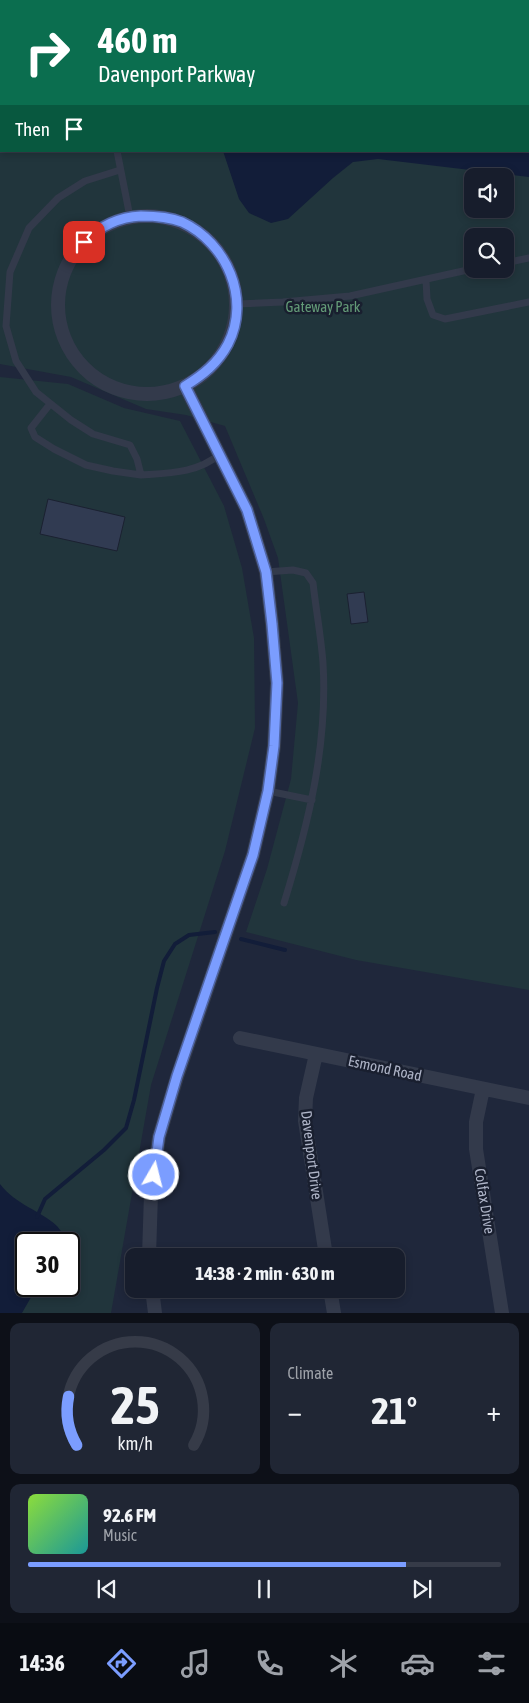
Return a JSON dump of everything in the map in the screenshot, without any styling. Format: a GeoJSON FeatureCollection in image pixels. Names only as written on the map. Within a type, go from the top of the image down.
{"type":"FeatureCollection","features":[{"type":"Feature","properties":{"kind":"street"},"geometry":{"type":"LineString","coordinates":[[156,216],[182,222],[204,235],[222,254],[226,262],[233,278],[237,304],[235,324],[225,349],[217,361],[202,375],[185,386],[164,392],[143,394],[122,390],[102,381],[85,368],[71,352],[62,332],[58,311],[59,289],[65,269],[76,250],[91,235],[110,224],[130,217],[156,216]]}},
{"type":"Feature","properties":{"kind":"street"},"geometry":{"type":"LineString","coordinates":[[149,1248],[151,1194],[159,1137],[177,1076],[253,855],[268,791],[274,746],[277,683],[266,572],[247,510],[185,386]]}},
{"type":"Feature","properties":{"kind":"street","name":"Esmond Road"},"geometry":{"type":"LineString","coordinates":[[240,1038],[529,1098]]}},
{"type":"Feature","properties":{"kind":"street","name":"Davenport Drive"},"geometry":{"type":"LineString","coordinates":[[316,1054],[306,1098],[305,1121],[325,1248]]}},
{"type":"Feature","properties":{"kind":"street","name":"Colfax Drive"},"geometry":{"type":"LineString","coordinates":[[483,1089],[476,1122],[476,1149],[502,1313]]}},
{"type":"Feature","properties":{"kind":"street"},"geometry":{"type":"LineString","coordinates":[[153,1298],[155,1313]]}},
{"type":"Feature","properties":{"kind":"street"},"geometry":{"type":"LineString","coordinates":[[332,1298],[334,1313]]}},
{"type":"Feature","properties":{"kind":"lane"},"geometry":{"type":"LineString","coordinates":[[117,152],[130,217]]}},
{"type":"Feature","properties":{"kind":"lane"},"geometry":{"type":"LineString","coordinates":[[120,170],[85,181],[58,198],[28,228],[10,272],[6,326],[16,361],[36,392],[71,420],[93,434],[130,445],[137,459],[141,475]]}},
{"type":"Feature","properties":{"kind":"lane"},"geometry":{"type":"LineString","coordinates":[[514,260],[529,258]]}},
{"type":"Feature","properties":{"kind":"lane"},"geometry":{"type":"LineString","coordinates":[[237,304],[350,296],[464,270]]}},
{"type":"Feature","properties":{"kind":"lane"},"geometry":{"type":"LineString","coordinates":[[426,280],[427,299],[433,315],[445,319],[529,302]]}},
{"type":"Feature","properties":{"kind":"lane"},"geometry":{"type":"LineString","coordinates":[[50,404],[31,428],[35,437],[86,465],[141,475],[172,473],[194,469],[211,461],[220,454]]}},
{"type":"Feature","properties":{"kind":"lane"},"geometry":{"type":"LineString","coordinates":[[266,572],[293,570],[306,573],[313,583],[323,663],[324,712],[318,770],[302,845],[284,903]]}},
{"type":"Feature","properties":{"kind":"lane"},"geometry":{"type":"LineString","coordinates":[[268,791],[312,800]]}},
{"type":"Feature","properties":{"kind":"green space","name":"Gateway Park"},"geometry":{"type":"Polygon","coordinates":[[[0,152],[529,152],[529,990],[356,960],[246,932],[267,869],[291,779],[298,703],[278,558],[264,519],[225,426],[186,415],[146,409],[71,377],[0,364],[0,152]]]}},
{"type":"Feature","properties":{"kind":"green space"},"geometry":{"type":"Polygon","coordinates":[[[0,377],[68,384],[124,408],[180,421],[224,506],[242,568],[254,638],[255,728],[225,851],[151,1085],[111,1313],[0,1313],[0,377]]]}},
{"type":"Feature","properties":{"kind":"water"},"geometry":{"type":"Polygon","coordinates":[[[223,152],[529,152],[529,177],[514,175],[514,168],[464,169],[378,159],[353,162],[288,219],[271,223],[249,213],[239,199],[223,152]]]}},
{"type":"Feature","properties":{"kind":"water"},"geometry":{"type":"Polygon","coordinates":[[[0,1184],[13,1197],[50,1220],[61,1232],[15,1232],[15,1297],[31,1297],[22,1313],[0,1313],[0,1184]]]}},
{"type":"Feature","properties":{"kind":"building"},"geometry":{"type":"Polygon","coordinates":[[[48,499],[125,517],[117,551],[40,534],[48,499]]]}},
{"type":"Feature","properties":{"kind":"building"},"geometry":{"type":"Polygon","coordinates":[[[364,592],[368,622],[351,624],[347,594],[364,592]]]}},
{"type":"Feature","properties":{"kind":"waterway"},"geometry":{"type":"LineString","coordinates":[[37,1217],[45,1199],[104,1150],[126,1128],[134,1100],[164,961],[175,944],[189,935],[215,932]]}},
{"type":"Feature","properties":{"kind":"waterway"},"geometry":{"type":"LineString","coordinates":[[241,939],[285,950]]}},
{"type":"Feature","properties":{"kind":"route"},"geometry":{"type":"LineString","coordinates":[[84,242],[91,235],[110,224],[130,217],[156,216],[182,222],[204,235],[222,254],[233,278],[237,304],[235,324],[228,344],[210,368],[185,386],[247,510],[266,572],[277,683],[274,746],[268,791],[253,855],[177,1076],[159,1137],[154,1175]]}}]}
